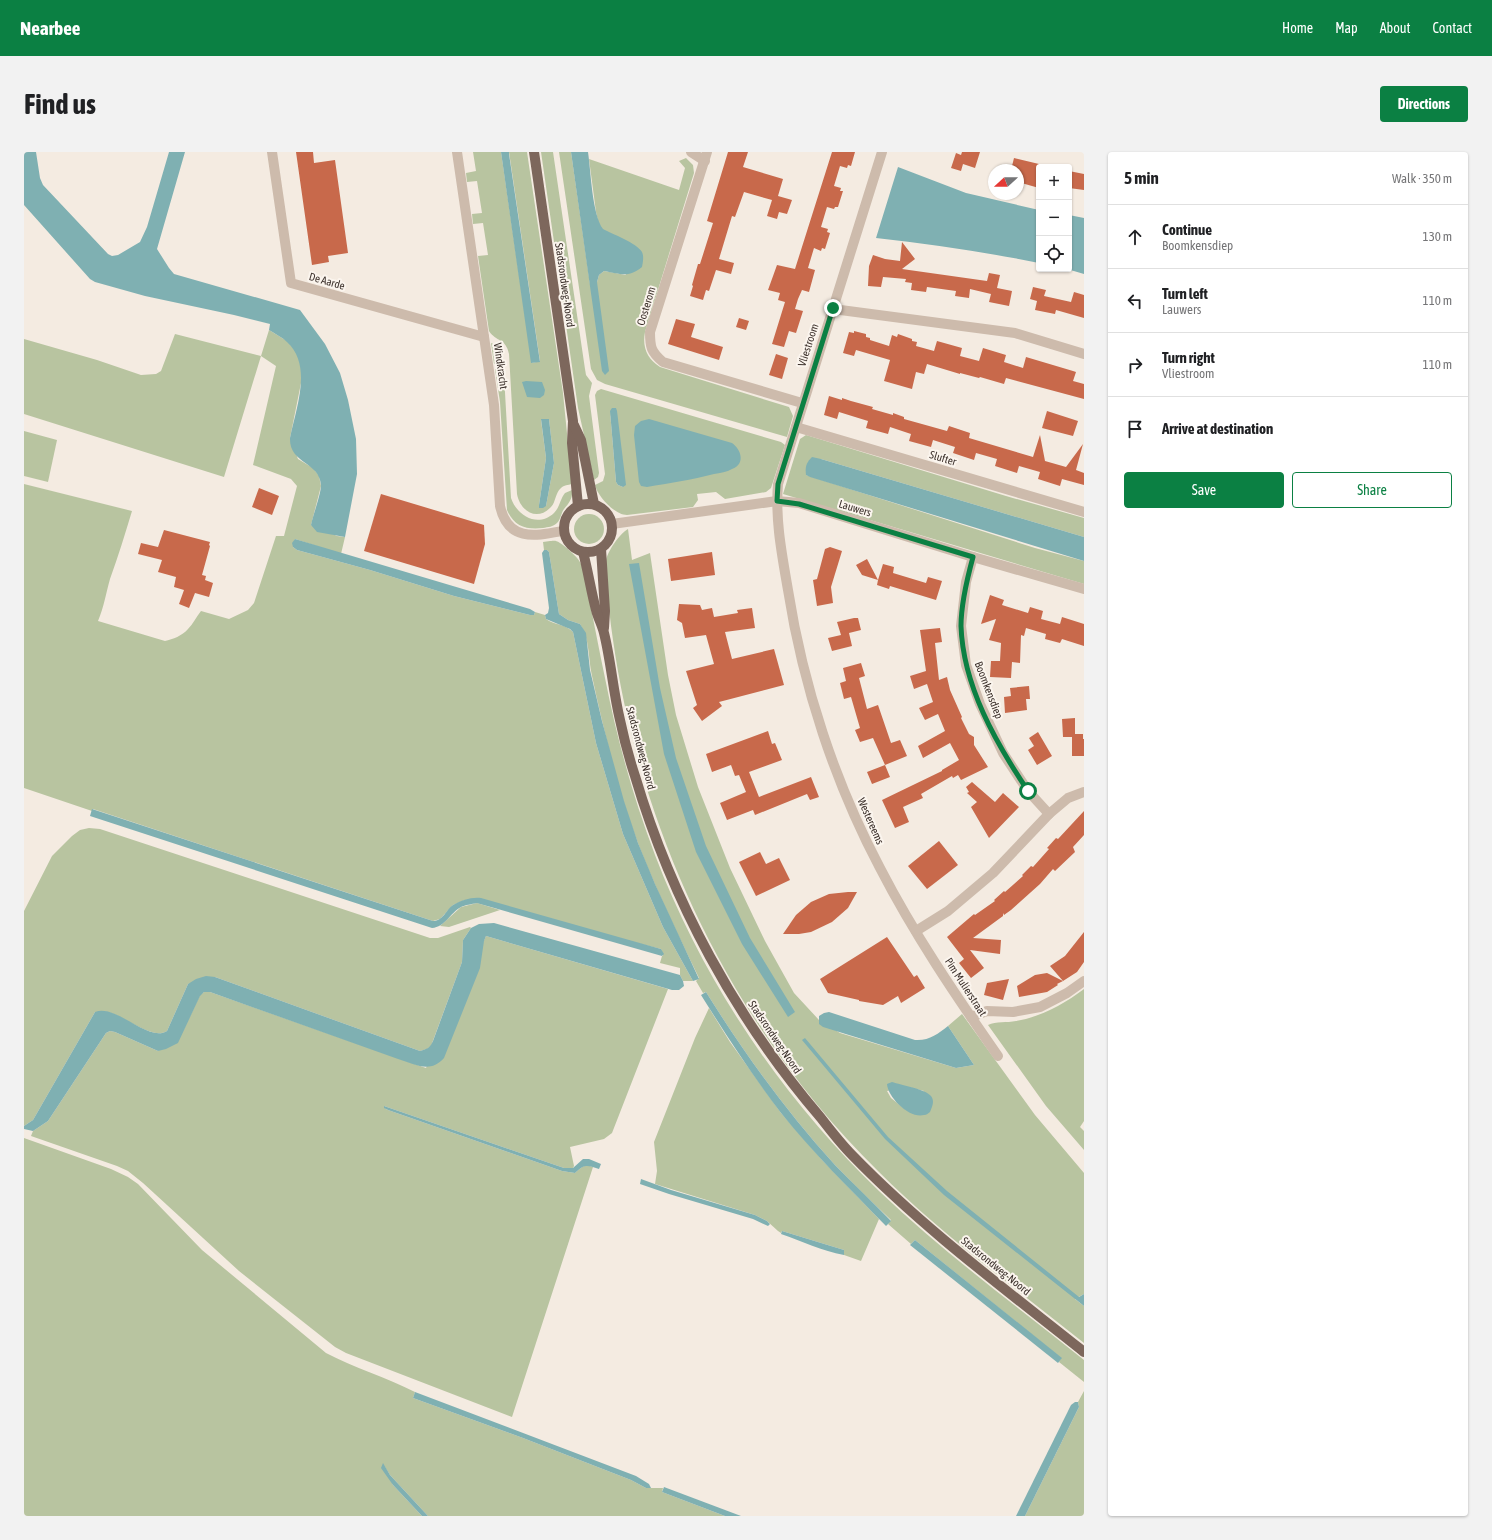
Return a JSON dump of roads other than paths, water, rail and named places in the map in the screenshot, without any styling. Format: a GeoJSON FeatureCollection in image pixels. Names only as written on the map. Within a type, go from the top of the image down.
{"type":"FeatureCollection","features":[{"type":"Feature","properties":{"kind":"main road","name":"Stadsrondweg-Noord"},"geometry":{"type":"LineString","coordinates":[[534,152],[572,421],[572,443],[578,506]]}},
{"type":"Feature","properties":{"kind":"main road","name":"Stadsrondweg-Noord"},"geometry":{"type":"LineString","coordinates":[[572,421],[581,440],[594,504]]}},
{"type":"Feature","properties":{"kind":"main road"},"geometry":{"type":"LineString","coordinates":[[594,504],[602,508],[609,515],[612,524],[612,534],[608,543],[601,549],[592,552],[583,552],[574,548],[567,541],[563,531],[564,521],[570,512],[578,506],[594,504]]}},
{"type":"Feature","properties":{"kind":"main road","name":"Stadsrondweg-Noord"},"geometry":{"type":"LineString","coordinates":[[601,549],[605,611],[604,632]]}},
{"type":"Feature","properties":{"kind":"main road","name":"Stadsrondweg-Noord"},"geometry":{"type":"LineString","coordinates":[[583,552],[597,613],[604,632],[620,719],[635,777],[659,848],[675,886],[692,923],[724,983],[757,1035],[800,1095],[852,1155],[904,1206],[943,1240],[1084,1352]]}},
{"type":"Feature","properties":{"kind":"street","name":"De Aarde"},"geometry":{"type":"LineString","coordinates":[[272,152],[291,283],[484,337]]}},
{"type":"Feature","properties":{"kind":"street","name":"Windkracht"},"geometry":{"type":"LineString","coordinates":[[457,152],[494,405],[500,506],[502,515],[511,528],[527,536],[537,536],[563,531]]}},
{"type":"Feature","properties":{"kind":"street","name":"Oosterom"},"geometry":{"type":"LineString","coordinates":[[691,152],[706,156],[650,332],[650,344],[655,355],[663,362],[802,403]]}},
{"type":"Feature","properties":{"kind":"street","name":"Vliestroom"},"geometry":{"type":"LineString","coordinates":[[777,501],[778,484],[802,403],[882,152]]}},
{"type":"Feature","properties":{"kind":"street"},"geometry":{"type":"LineString","coordinates":[[833,308],[1015,333],[1084,354]]}},
{"type":"Feature","properties":{"kind":"street","name":"Slufter"},"geometry":{"type":"LineString","coordinates":[[796,426],[1084,512]]}},
{"type":"Feature","properties":{"kind":"street","name":"Lauwers"},"geometry":{"type":"LineString","coordinates":[[612,524],[777,501],[799,504],[1084,589]]}},
{"type":"Feature","properties":{"kind":"street","name":"Westereems"},"geometry":{"type":"LineString","coordinates":[[777,501],[778,523],[793,623],[807,683],[827,748],[855,815],[880,868],[916,931]]}},
{"type":"Feature","properties":{"kind":"street","name":"Boomkensdiep"},"geometry":{"type":"LineString","coordinates":[[973,557],[966,582],[961,626],[966,665],[980,704],[1003,753],[1028,791],[1049,814]]}},
{"type":"Feature","properties":{"kind":"street"},"geometry":{"type":"LineString","coordinates":[[916,931],[948,910],[993,873],[1049,814],[1068,798],[1084,792]]}},
{"type":"Feature","properties":{"kind":"street","name":"Pim Mulierstraat"},"geometry":{"type":"LineString","coordinates":[[916,931],[998,1056]]}},
{"type":"Feature","properties":{"kind":"street"},"geometry":{"type":"LineString","coordinates":[[971,1017],[987,1011],[1013,1012],[1040,1007],[1067,993],[1084,981]]}},
{"type":"Feature","properties":{"kind":"water"},"geometry":{"type":"Polygon","coordinates":[[[24,152],[36,152],[40,178],[43,185],[108,254],[112,256],[118,255],[140,242],[147,227],[169,152],[185,152],[157,249],[174,274],[300,310],[325,344],[340,373],[348,400],[356,439],[357,474],[345,537],[317,532],[311,525],[320,494],[321,485],[319,477],[315,471],[294,453],[291,446],[290,438],[299,401],[301,375],[295,352],[287,342],[269,330],[270,324],[145,296],[95,282],[90,279],[24,205],[24,152]]]}},
{"type":"Feature","properties":{"kind":"water"},"geometry":{"type":"Polygon","coordinates":[[[501,152],[509,152],[540,362],[531,363],[501,152]]]}},
{"type":"Feature","properties":{"kind":"water"},"geometry":{"type":"Polygon","coordinates":[[[571,152],[588,152],[594,203],[599,222],[603,229],[635,245],[643,255],[642,267],[633,273],[620,274],[604,271],[599,275],[597,282],[609,371],[605,375],[602,371],[571,152]]]}},
{"type":"Feature","properties":{"kind":"water"},"geometry":{"type":"Polygon","coordinates":[[[898,167],[966,193],[988,198],[988,200],[996,200],[1036,209],[1036,262],[998,255],[876,238],[898,167]]]}},
{"type":"Feature","properties":{"kind":"water"},"geometry":{"type":"Polygon","coordinates":[[[1072,216],[1084,218],[1084,274],[1072,270],[1072,216]]]}},
{"type":"Feature","properties":{"kind":"water"},"geometry":{"type":"Polygon","coordinates":[[[522,382],[542,382],[545,390],[544,395],[540,398],[527,397],[522,382]]]}},
{"type":"Feature","properties":{"kind":"water"},"geometry":{"type":"Polygon","coordinates":[[[612,408],[616,408],[617,411],[626,485],[623,487],[618,485],[616,482],[610,411],[612,408]]]}},
{"type":"Feature","properties":{"kind":"water"},"geometry":{"type":"Polygon","coordinates":[[[541,419],[549,419],[554,463],[546,506],[539,508],[546,458],[541,419]]]}},
{"type":"Feature","properties":{"kind":"water"},"geometry":{"type":"Polygon","coordinates":[[[649,419],[732,443],[738,449],[741,460],[736,467],[723,472],[689,480],[647,487],[641,486],[639,482],[634,435],[635,426],[641,421],[649,419]]]}},
{"type":"Feature","properties":{"kind":"water"},"geometry":{"type":"Polygon","coordinates":[[[812,457],[1084,537],[1084,561],[810,477],[806,475],[806,467],[807,463],[812,457]]]}},
{"type":"Feature","properties":{"kind":"water"},"geometry":{"type":"Polygon","coordinates":[[[295,539],[530,609],[535,612],[534,615],[530,615],[454,596],[370,570],[297,550],[293,547],[292,543],[295,539]]]}},
{"type":"Feature","properties":{"kind":"water"},"geometry":{"type":"Polygon","coordinates":[[[544,550],[549,552],[559,614],[568,620],[580,624],[586,633],[590,670],[624,801],[638,843],[655,884],[699,979],[693,981],[663,927],[623,834],[596,743],[573,632],[570,629],[546,619],[545,615],[548,613],[549,608],[542,553],[544,550]]]}},
{"type":"Feature","properties":{"kind":"water"},"geometry":{"type":"Polygon","coordinates":[[[639,563],[660,688],[676,758],[706,846],[750,938],[795,1012],[788,1017],[742,944],[696,852],[664,754],[629,564],[639,563]]]}},
{"type":"Feature","properties":{"kind":"water"},"geometry":{"type":"Polygon","coordinates":[[[92,809],[433,921],[439,919],[456,903],[470,898],[481,898],[661,949],[664,954],[662,956],[477,903],[461,907],[440,925],[432,928],[90,816],[92,809]]]}},
{"type":"Feature","properties":{"kind":"water"},"geometry":{"type":"Polygon","coordinates":[[[494,923],[680,975],[684,986],[679,990],[672,990],[486,936],[480,968],[444,1058],[439,1063],[428,1067],[410,1063],[210,992],[204,992],[200,996],[178,1043],[166,1049],[158,1051],[115,1032],[110,1031],[106,1033],[48,1121],[33,1131],[24,1129],[24,1126],[33,1120],[95,1012],[103,1011],[112,1013],[151,1032],[159,1033],[167,1031],[188,984],[196,979],[206,976],[215,977],[420,1051],[426,1049],[433,1041],[462,962],[463,940],[471,928],[479,924],[494,923]]]}},
{"type":"Feature","properties":{"kind":"water"},"geometry":{"type":"Polygon","coordinates":[[[706,992],[735,1037],[783,1103],[835,1165],[891,1221],[886,1226],[845,1185],[781,1113],[740,1055],[701,995],[706,992]]]}},
{"type":"Feature","properties":{"kind":"water"},"geometry":{"type":"Polygon","coordinates":[[[829,1012],[915,1040],[929,1038],[948,1026],[974,1065],[956,1068],[823,1027],[819,1024],[819,1016],[829,1012]]]}},
{"type":"Feature","properties":{"kind":"water"},"geometry":{"type":"Polygon","coordinates":[[[805,1038],[888,1137],[947,1191],[1079,1297],[1084,1294],[1084,1306],[944,1195],[885,1139],[802,1040],[805,1038]]]}},
{"type":"Feature","properties":{"kind":"water"},"geometry":{"type":"Polygon","coordinates":[[[892,1082],[918,1089],[931,1096],[933,1104],[930,1112],[926,1115],[918,1115],[906,1111],[895,1101],[888,1090],[887,1084],[892,1082]]]}},
{"type":"Feature","properties":{"kind":"water"},"geometry":{"type":"Polygon","coordinates":[[[384,1106],[564,1168],[573,1168],[583,1159],[589,1159],[601,1164],[599,1169],[586,1166],[575,1173],[562,1171],[388,1110],[384,1108],[384,1106]]]}},
{"type":"Feature","properties":{"kind":"water"},"geometry":{"type":"Polygon","coordinates":[[[641,1179],[671,1190],[755,1215],[770,1224],[768,1226],[753,1219],[640,1184],[641,1179]]]}},
{"type":"Feature","properties":{"kind":"water"},"geometry":{"type":"Polygon","coordinates":[[[782,1231],[844,1250],[844,1255],[781,1234],[782,1231]]]}},
{"type":"Feature","properties":{"kind":"water"},"geometry":{"type":"Polygon","coordinates":[[[915,1240],[1062,1358],[1058,1363],[910,1245],[915,1240]]]}},
{"type":"Feature","properties":{"kind":"water"},"geometry":{"type":"Polygon","coordinates":[[[415,1392],[636,1476],[649,1484],[651,1488],[646,1488],[631,1480],[523,1438],[413,1398],[415,1392]]]}},
{"type":"Feature","properties":{"kind":"water"},"geometry":{"type":"Polygon","coordinates":[[[1078,1402],[1079,1407],[1025,1516],[1016,1516],[1071,1405],[1078,1402]]]}},
{"type":"Feature","properties":{"kind":"water"},"geometry":{"type":"Polygon","coordinates":[[[383,1463],[390,1475],[428,1516],[422,1516],[393,1485],[381,1468],[383,1463]]]}},
{"type":"Feature","properties":{"kind":"water"},"geometry":{"type":"Polygon","coordinates":[[[664,1487],[741,1516],[725,1516],[662,1492],[664,1487]]]}}]}
